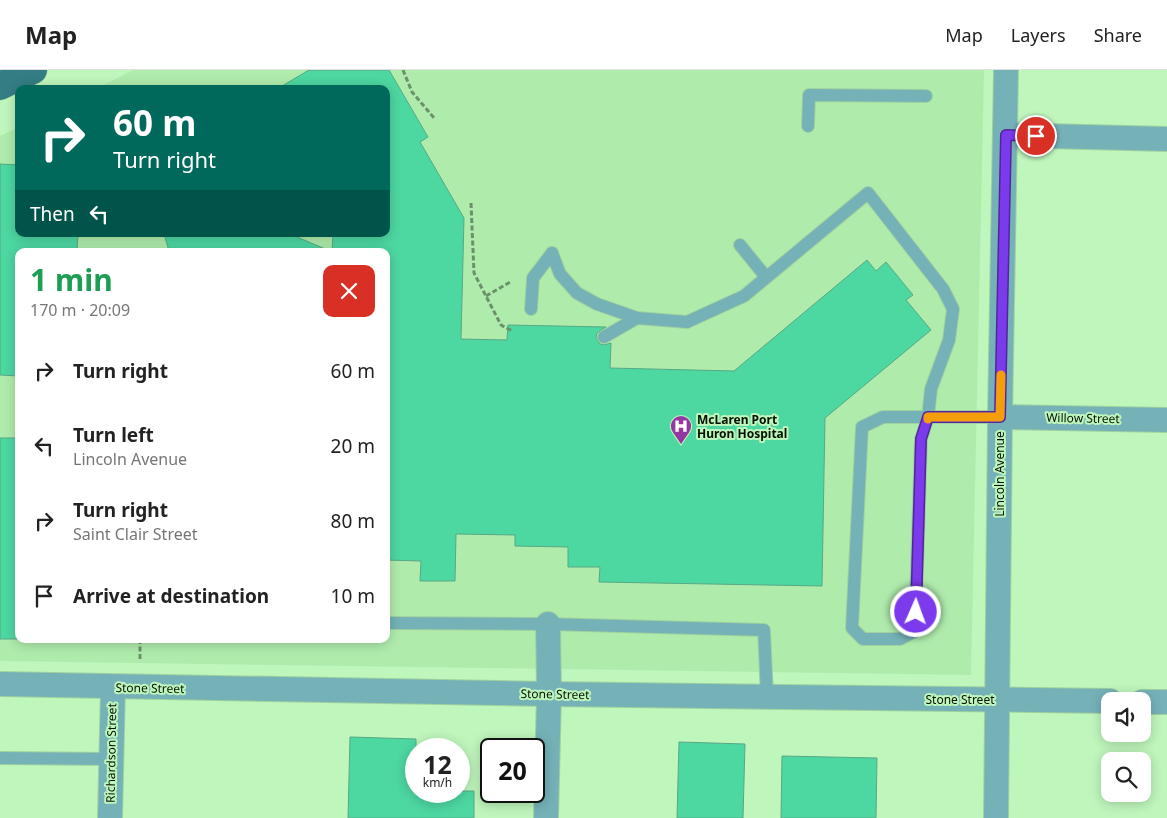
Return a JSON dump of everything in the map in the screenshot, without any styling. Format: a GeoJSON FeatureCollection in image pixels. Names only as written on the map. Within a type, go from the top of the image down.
{"type":"FeatureCollection","features":[{"type":"Feature","properties":{"kind":"main road"},"geometry":{"type":"LineString","coordinates":[[0,86],[33,70]]}},
{"type":"Feature","properties":{"kind":"street","name":"Lincoln Avenue"},"geometry":{"type":"LineString","coordinates":[[996,818],[1006,70]]}},
{"type":"Feature","properties":{"kind":"street"},"geometry":{"type":"LineString","coordinates":[[1006,135],[1167,139]]}},
{"type":"Feature","properties":{"kind":"street","name":"Willow Street"},"geometry":{"type":"LineString","coordinates":[[1000,417],[1167,420]]}},
{"type":"Feature","properties":{"kind":"street"},"geometry":{"type":"LineString","coordinates":[[546,818],[549,694],[548,624]]}},
{"type":"Feature","properties":{"kind":"street","name":"Stone Street"},"geometry":{"type":"LineString","coordinates":[[0,684],[549,694],[1101,701]]}},
{"type":"Feature","properties":{"kind":"street","name":"Richardson Street"},"geometry":{"type":"LineString","coordinates":[[110,818],[113,687]]}},
{"type":"Feature","properties":{"kind":"street"},"geometry":{"type":"LineString","coordinates":[[1151,702],[1167,702]]}},
{"type":"Feature","properties":{"kind":"lane"},"geometry":{"type":"LineString","coordinates":[[808,126],[809,95],[926,96]]}},
{"type":"Feature","properties":{"kind":"lane"},"geometry":{"type":"LineString","coordinates":[[531,309],[533,278],[552,254],[560,274],[577,293],[597,304],[637,318],[687,322],[744,296],[868,193],[943,289],[953,309],[949,340],[931,389],[928,417],[921,439],[915,632],[900,639],[863,639],[852,628],[862,427],[883,417],[928,417],[1000,417]]}},
{"type":"Feature","properties":{"kind":"lane"},"geometry":{"type":"LineString","coordinates":[[740,245],[766,277]]}},
{"type":"Feature","properties":{"kind":"lane"},"geometry":{"type":"LineString","coordinates":[[604,337],[637,318]]}},
{"type":"Feature","properties":{"kind":"lane"},"geometry":{"type":"LineString","coordinates":[[390,623],[548,624],[764,630],[767,697]]}},
{"type":"Feature","properties":{"kind":"lane"},"geometry":{"type":"LineString","coordinates":[[0,758],[111,759]]}},
{"type":"Feature","properties":{"kind":"path"},"geometry":{"type":"LineString","coordinates":[[403,70],[412,92],[435,119]]}},
{"type":"Feature","properties":{"kind":"path"},"geometry":{"type":"LineString","coordinates":[[471,203],[474,273],[501,325],[512,331]]}},
{"type":"Feature","properties":{"kind":"path"},"geometry":{"type":"LineString","coordinates":[[486,296],[512,281]]}},
{"type":"Feature","properties":{"kind":"path"},"geometry":{"type":"LineString","coordinates":[[140,643],[140,659]]}},
{"type":"Feature","properties":{"kind":"shaded area","name":"McLaren Port Huron Hospital"},"geometry":{"type":"Polygon","coordinates":[[[133,70],[984,70],[971,675],[0,661],[0,136],[15,129],[15,237],[390,237],[390,85],[104,85],[133,70]]]}},
{"type":"Feature","properties":{"kind":"building"},"geometry":{"type":"Polygon","coordinates":[[[309,70],[389,70],[428,137],[420,142],[464,218],[461,339],[507,340],[508,325],[606,327],[597,333],[596,337],[600,344],[611,343],[610,368],[734,371],[867,260],[876,271],[886,262],[913,295],[906,300],[931,330],[825,418],[822,586],[599,582],[600,567],[568,567],[568,547],[515,546],[515,535],[456,534],[455,581],[420,581],[421,561],[390,560],[390,248],[332,248],[333,237],[390,237],[390,85],[284,85],[309,70]]]}},
{"type":"Feature","properties":{"kind":"building"},"geometry":{"type":"Polygon","coordinates":[[[0,164],[15,165],[15,237],[78,237],[77,248],[15,248],[15,376],[0,375],[0,164]]]}},
{"type":"Feature","properties":{"kind":"building"},"geometry":{"type":"Polygon","coordinates":[[[165,237],[297,237],[323,248],[168,248],[165,237]]]}},
{"type":"Feature","properties":{"kind":"building"},"geometry":{"type":"Polygon","coordinates":[[[0,438],[15,438],[15,639],[0,639],[0,438]]]}},
{"type":"Feature","properties":{"kind":"building"},"geometry":{"type":"Polygon","coordinates":[[[350,737],[405,739],[405,803],[470,803],[470,791],[474,791],[474,818],[348,818],[350,737]]]}},
{"type":"Feature","properties":{"kind":"building"},"geometry":{"type":"Polygon","coordinates":[[[679,742],[745,744],[743,818],[677,818],[679,742]]]}},
{"type":"Feature","properties":{"kind":"building"},"geometry":{"type":"Polygon","coordinates":[[[782,756],[877,758],[876,818],[781,818],[782,756]]]}},
{"type":"Feature","properties":{"kind":"slow traffic"},"geometry":{"type":"LineString","coordinates":[[928,419],[928,417],[1000,417],[1001,375]]}},
{"type":"Feature","properties":{"kind":"place","name":"McLaren Port Huron Hospital"},"geometry":{"type":"Point","coordinates":[681,445]}},
{"type":"Feature","properties":{"kind":"route"},"geometry":{"type":"LineString","coordinates":[[916,612],[921,439],[928,417],[1000,417],[1006,135],[1036,136]]}}]}
